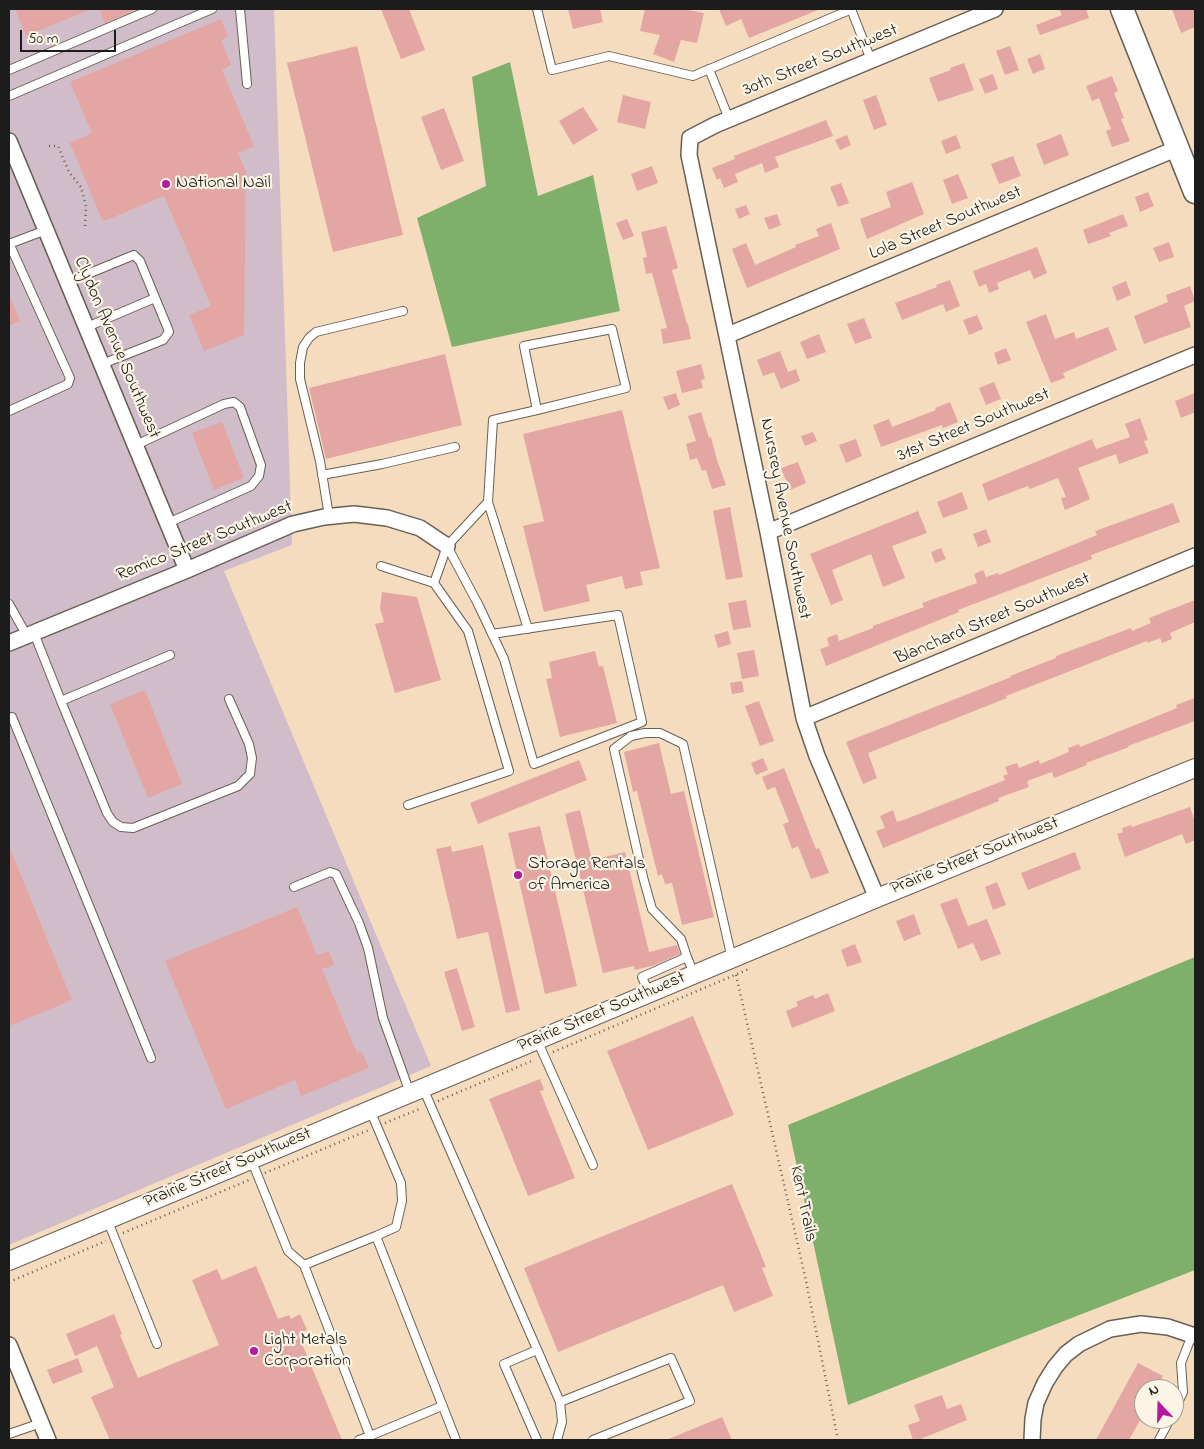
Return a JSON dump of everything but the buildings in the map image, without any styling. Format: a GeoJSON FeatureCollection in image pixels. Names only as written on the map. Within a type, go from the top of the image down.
{"type":"FeatureCollection","features":[{"type":"Feature","properties":{"kind":"main road"},"geometry":{"type":"LineString","coordinates":[[1122,9],[1195,192]]}},
{"type":"Feature","properties":{"kind":"street","name":"30th Street Southwest"},"geometry":{"type":"LineString","coordinates":[[690,138],[714,125],[995,9]]}},
{"type":"Feature","properties":{"kind":"street","name":"Nursrey Avenue Southwest"},"geometry":{"type":"LineString","coordinates":[[690,138],[689,155],[728,335],[804,718],[817,756],[877,898]]}},
{"type":"Feature","properties":{"kind":"street","name":"Clydon Avenue Southwest"},"geometry":{"type":"LineString","coordinates":[[9,141],[188,570]]}},
{"type":"Feature","properties":{"kind":"street","name":"Lola Street Southwest"},"geometry":{"type":"LineString","coordinates":[[728,335],[1178,148]]}},
{"type":"Feature","properties":{"kind":"street","name":"31st Street Southwest"},"geometry":{"type":"LineString","coordinates":[[768,532],[1195,355]]}},
{"type":"Feature","properties":{"kind":"street","name":"Remico Street Southwest"},"geometry":{"type":"LineString","coordinates":[[9,643],[188,570],[293,524],[328,516],[354,514],[387,518],[420,528],[447,546]]}},
{"type":"Feature","properties":{"kind":"street","name":"Blanchard Street Southwest"},"geometry":{"type":"LineString","coordinates":[[804,718],[1195,556]]}},
{"type":"Feature","properties":{"kind":"street","name":"Prairie Street Southwest"},"geometry":{"type":"LineString","coordinates":[[9,1261],[695,974],[734,967],[877,898],[1195,768]]}},
{"type":"Feature","properties":{"kind":"street"},"geometry":{"type":"LineString","coordinates":[[1031,1440],[1036,1403],[1045,1382],[1066,1354],[1079,1344],[1110,1329],[1141,1324],[1168,1327],[1194,1336]]}},
{"type":"Feature","properties":{"kind":"street"},"geometry":{"type":"LineString","coordinates":[[9,1345],[48,1440]]}},
{"type":"Feature","properties":{"kind":"lane"},"geometry":{"type":"LineString","coordinates":[[9,70],[152,9]]}},
{"type":"Feature","properties":{"kind":"lane"},"geometry":{"type":"LineString","coordinates":[[9,96],[212,9]]}},
{"type":"Feature","properties":{"kind":"lane"},"geometry":{"type":"LineString","coordinates":[[240,9],[247,84]]}},
{"type":"Feature","properties":{"kind":"lane"},"geometry":{"type":"LineString","coordinates":[[537,9],[552,70],[609,56],[693,76],[852,9],[872,60]]}},
{"type":"Feature","properties":{"kind":"lane"},"geometry":{"type":"LineString","coordinates":[[709,69],[729,119]]}},
{"type":"Feature","properties":{"kind":"lane"},"geometry":{"type":"LineString","coordinates":[[9,411],[68,384],[70,378],[9,244],[46,230]]}},
{"type":"Feature","properties":{"kind":"lane"},"geometry":{"type":"LineString","coordinates":[[68,282],[134,255],[140,261],[168,329],[167,336],[163,340],[102,364]]}},
{"type":"Feature","properties":{"kind":"lane"},"geometry":{"type":"LineString","coordinates":[[87,327],[155,298]]}},
{"type":"Feature","properties":{"kind":"lane"},"geometry":{"type":"LineString","coordinates":[[328,516],[322,475],[300,379],[300,363],[303,348],[309,338],[316,332],[403,312]]}},
{"type":"Feature","properties":{"kind":"lane"},"geometry":{"type":"LineString","coordinates":[[528,629],[488,502],[493,420],[537,410],[626,388],[612,329],[524,346],[537,410]]}},
{"type":"Feature","properties":{"kind":"lane"},"geometry":{"type":"LineString","coordinates":[[136,445],[224,404],[234,402],[240,407],[261,464],[258,476],[251,486],[168,523]]}},
{"type":"Feature","properties":{"kind":"lane"},"geometry":{"type":"LineString","coordinates":[[322,475],[382,464],[455,447]]}},
{"type":"Feature","properties":{"kind":"lane"},"geometry":{"type":"LineString","coordinates":[[434,583],[447,546],[488,502]]}},
{"type":"Feature","properties":{"kind":"lane"},"geometry":{"type":"LineString","coordinates":[[447,546],[504,659],[534,764],[642,722]]}},
{"type":"Feature","properties":{"kind":"lane"},"geometry":{"type":"LineString","coordinates":[[381,566],[434,583],[468,631],[509,771],[408,805]]}},
{"type":"Feature","properties":{"kind":"lane"},"geometry":{"type":"LineString","coordinates":[[9,604],[30,634],[61,701],[107,813],[113,822],[121,827],[133,828],[238,786],[250,774],[252,758],[249,744],[229,699]]}},
{"type":"Feature","properties":{"kind":"lane"},"geometry":{"type":"LineString","coordinates":[[492,634],[618,615],[645,733]]}},
{"type":"Feature","properties":{"kind":"lane"},"geometry":{"type":"LineString","coordinates":[[61,701],[170,655]]}},
{"type":"Feature","properties":{"kind":"lane"},"geometry":{"type":"LineString","coordinates":[[10,716],[151,1058]]}},
{"type":"Feature","properties":{"kind":"lane"},"geometry":{"type":"LineString","coordinates":[[695,974],[681,940],[652,909],[643,877],[614,749],[631,736],[645,733],[660,734],[683,744],[734,967]]}},
{"type":"Feature","properties":{"kind":"lane"},"geometry":{"type":"LineString","coordinates":[[294,887],[330,872],[336,874],[365,940],[383,1018],[560,1402],[562,1422],[556,1440]]}},
{"type":"Feature","properties":{"kind":"lane"},"geometry":{"type":"LineString","coordinates":[[649,993],[642,977],[687,957]]}},
{"type":"Feature","properties":{"kind":"lane"},"geometry":{"type":"LineString","coordinates":[[538,1040],[593,1166]]}},
{"type":"Feature","properties":{"kind":"lane"},"geometry":{"type":"LineString","coordinates":[[304,1265],[396,1227],[402,1201],[401,1183],[370,1110]]}},
{"type":"Feature","properties":{"kind":"lane"},"geometry":{"type":"LineString","coordinates":[[251,1159],[288,1251],[304,1265],[370,1436]]}},
{"type":"Feature","properties":{"kind":"lane"},"geometry":{"type":"LineString","coordinates":[[107,1219],[157,1344]]}},
{"type":"Feature","properties":{"kind":"lane"},"geometry":{"type":"LineString","coordinates":[[376,1236],[456,1440]]}},
{"type":"Feature","properties":{"kind":"lane"},"geometry":{"type":"LineString","coordinates":[[1182,1379],[1181,1363],[1194,1336]]}},
{"type":"Feature","properties":{"kind":"lane"},"geometry":{"type":"LineString","coordinates":[[537,1350],[504,1364],[537,1440]]}},
{"type":"Feature","properties":{"kind":"lane"},"geometry":{"type":"LineString","coordinates":[[560,1402],[671,1358],[690,1401],[593,1440]]}},
{"type":"Feature","properties":{"kind":"lane"},"geometry":{"type":"LineString","coordinates":[[359,1440],[442,1406]]}},
{"type":"Feature","properties":{"kind":"lane"},"geometry":{"type":"LineString","coordinates":[[9,1434],[41,1423]]}},
{"type":"Feature","properties":{"kind":"path"},"geometry":{"type":"LineString","coordinates":[[49,146],[58,146],[69,172],[81,187],[86,206],[85,228]]}},
{"type":"Feature","properties":{"kind":"path","name":"Kent Trails"},"geometry":{"type":"LineString","coordinates":[[734,967],[805,1276],[838,1440]]}},
{"type":"Feature","properties":{"kind":"shaded area"},"geometry":{"type":"Polygon","coordinates":[[[9,9],[274,9],[292,545],[224,571],[431,1066],[9,1245],[9,9]]]}},
{"type":"Feature","properties":{"kind":"green space"},"geometry":{"type":"Polygon","coordinates":[[[510,62],[538,196],[593,175],[620,311],[452,347],[417,218],[486,186],[472,77],[510,62]]]}},
{"type":"Feature","properties":{"kind":"green space"},"geometry":{"type":"Polygon","coordinates":[[[1195,957],[1195,1270],[848,1405],[788,1125],[1195,957]]]}},
{"type":"Feature","properties":{"kind":"place","name":"National Nail"},"geometry":{"type":"Point","coordinates":[166,184]}},
{"type":"Feature","properties":{"kind":"place","name":"Storage Rentals of America"},"geometry":{"type":"Point","coordinates":[518,875]}},
{"type":"Feature","properties":{"kind":"place","name":"Light Metals Corporation"},"geometry":{"type":"Point","coordinates":[254,1351]}}]}
